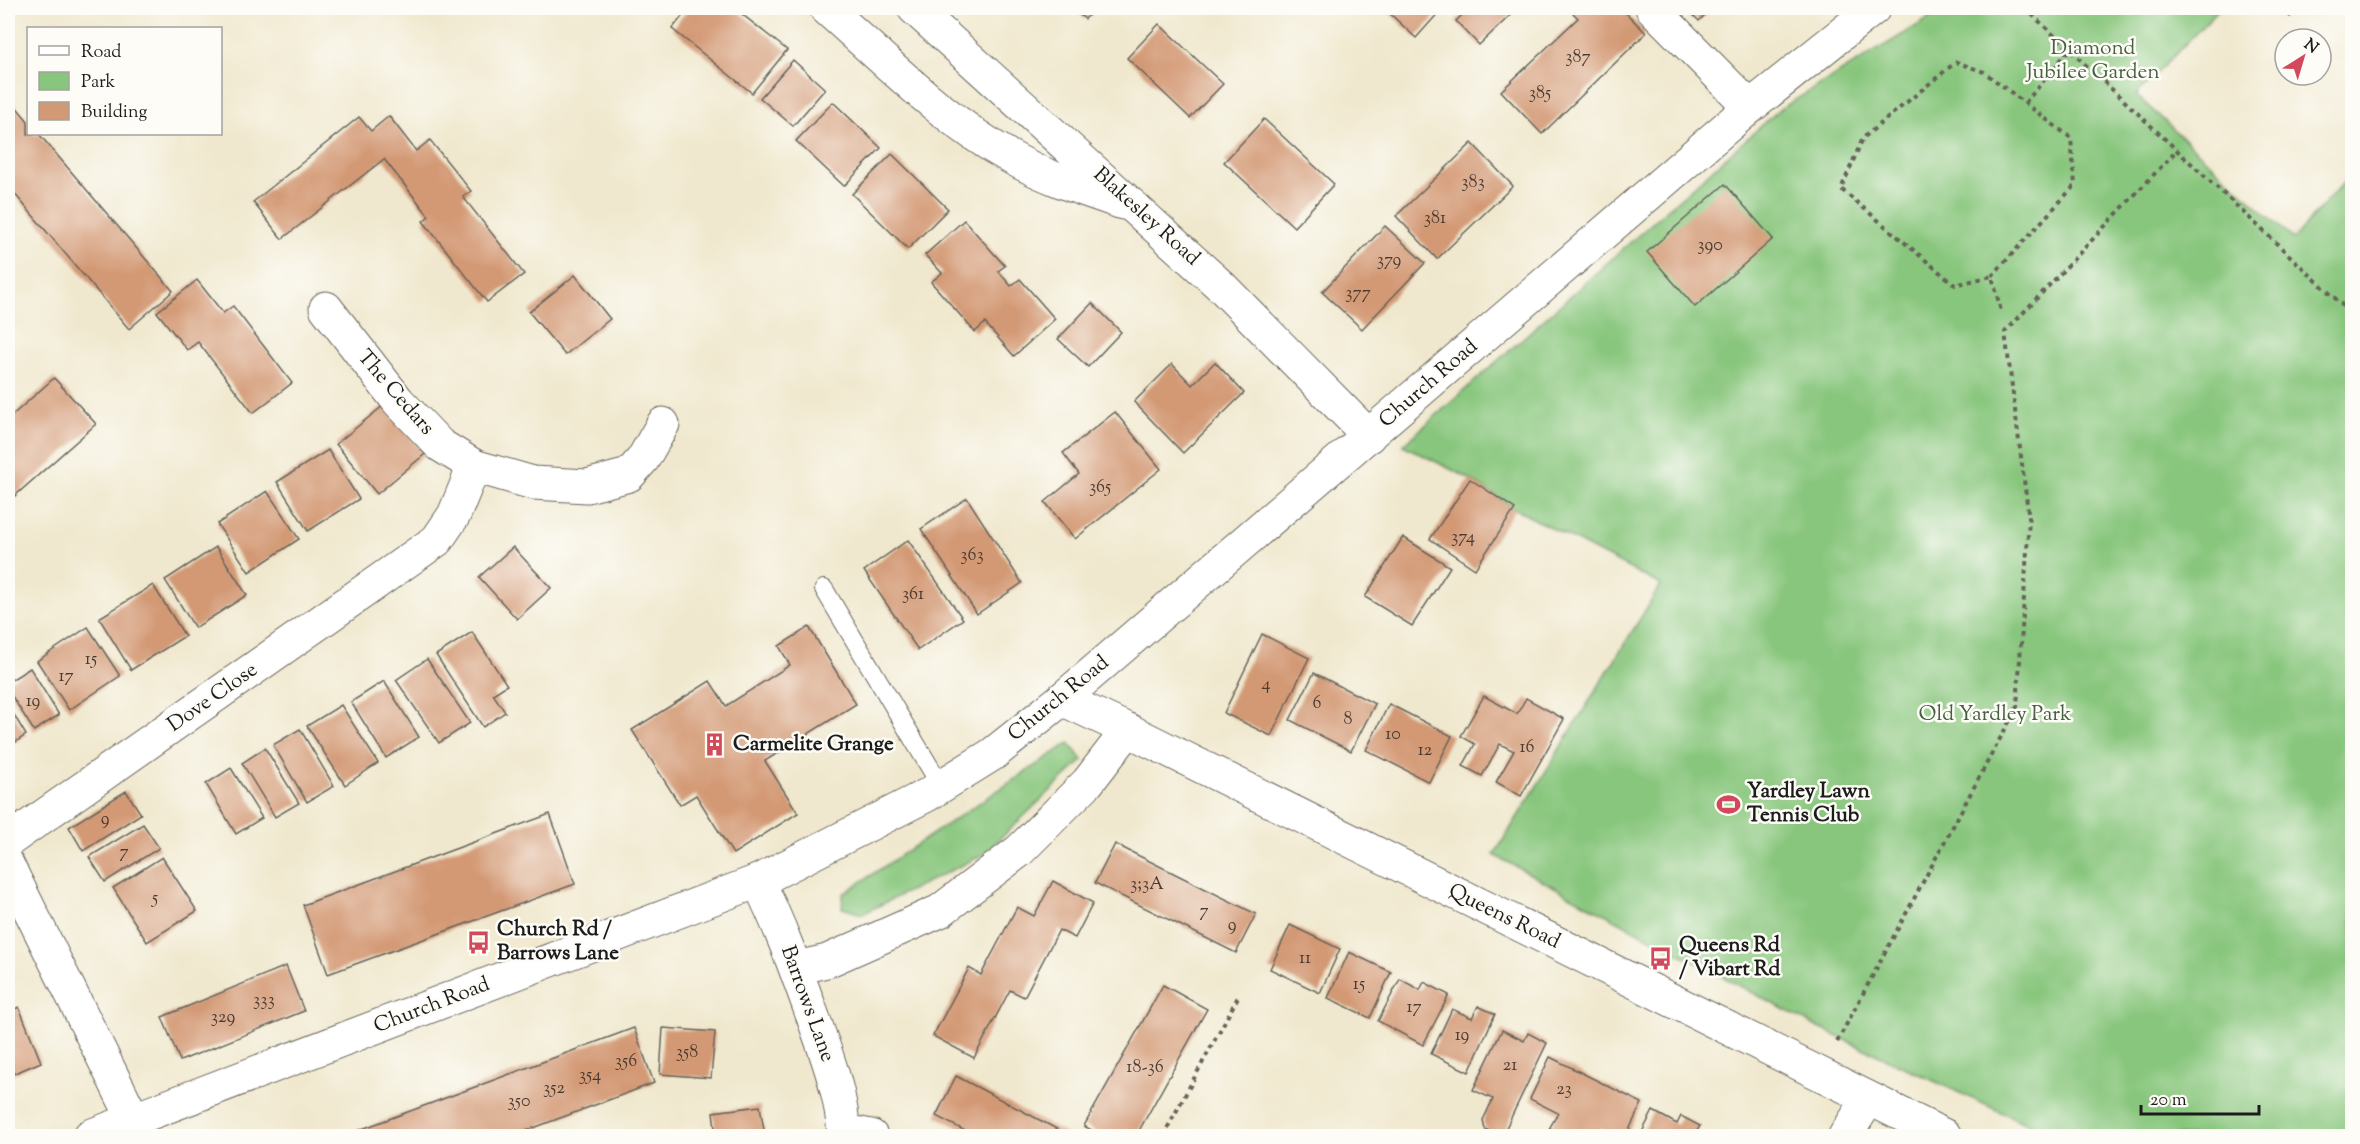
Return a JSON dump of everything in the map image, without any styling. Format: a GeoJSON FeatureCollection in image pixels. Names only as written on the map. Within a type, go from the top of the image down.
{"type":"FeatureCollection","features":[{"type":"Feature","properties":{"kind":"street"},"geometry":{"type":"LineString","coordinates":[[826,8],[956,122],[1011,158],[1059,181],[1136,207]]}},
{"type":"Feature","properties":{"kind":"street","name":"Blakesley Road"},"geometry":{"type":"LineString","coordinates":[[914,8],[1222,287],[1369,436]]}},
{"type":"Feature","properties":{"kind":"street"},"geometry":{"type":"LineString","coordinates":[[1652,8],[1750,107]]}},
{"type":"Feature","properties":{"kind":"street","name":"Church Road"},"geometry":{"type":"LineString","coordinates":[[90,1137],[758,880],[941,786],[993,754],[1062,699],[1750,107],[1874,8]]}},
{"type":"Feature","properties":{"kind":"street","name":"The Cedars"},"geometry":{"type":"LineString","coordinates":[[326,308],[398,401],[440,445],[474,466],[533,483],[587,486],[628,475],[643,459],[663,424]]}},
{"type":"Feature","properties":{"kind":"street","name":"Dove Close"},"geometry":{"type":"LineString","coordinates":[[8,841],[437,540],[454,515],[474,466]]}},
{"type":"Feature","properties":{"kind":"street","name":"Queens Road"},"geometry":{"type":"LineString","coordinates":[[1062,699],[1945,1137]]}},
{"type":"Feature","properties":{"kind":"street"},"geometry":{"type":"LineString","coordinates":[[796,968],[827,961],[940,910],[1019,851],[1088,782],[1128,730]]}},
{"type":"Feature","properties":{"kind":"street"},"geometry":{"type":"LineString","coordinates":[[8,866],[134,1120]]}},
{"type":"Feature","properties":{"kind":"street","name":"Barrows Lane"},"geometry":{"type":"LineString","coordinates":[[758,880],[796,968],[853,1135]]}},
{"type":"Feature","properties":{"kind":"street"},"geometry":{"type":"LineString","coordinates":[[1845,1137],[1868,1100]]}},
{"type":"Feature","properties":{"kind":"lane"},"geometry":{"type":"LineString","coordinates":[[824,589],[941,786]]}},
{"type":"Feature","properties":{"kind":"path"},"geometry":{"type":"LineString","coordinates":[[2025,8],[2352,314]]}},
{"type":"Feature","properties":{"kind":"path"},"geometry":{"type":"LineString","coordinates":[[2025,103],[2069,50]]}},
{"type":"Feature","properties":{"kind":"path"},"geometry":{"type":"LineString","coordinates":[[1956,62],[1984,72],[2071,138],[2075,185],[1992,276],[1956,285],[1841,189],[1863,138],[1956,62]]}},
{"type":"Feature","properties":{"kind":"path"},"geometry":{"type":"LineString","coordinates":[[1818,1073],[2017,707],[2029,519],[2005,332],[2177,150]]}},
{"type":"Feature","properties":{"kind":"path"},"geometry":{"type":"LineString","coordinates":[[1992,276],[2001,311]]}},
{"type":"Feature","properties":{"kind":"path"},"geometry":{"type":"LineString","coordinates":[[1163,1137],[1239,995]]}},
{"type":"Feature","properties":{"kind":"green space","name":"Old Yardley Park"},"geometry":{"type":"Polygon","coordinates":[[[1946,8],[2220,8],[2136,95],[2293,239],[2352,173],[2352,1136],[2053,1136],[1815,1026],[1494,855],[1661,585],[1515,509],[1470,479],[1403,445],[1780,109],[1946,8]]]}},
{"type":"Feature","properties":{"kind":"green space"},"geometry":{"type":"Polygon","coordinates":[[[1069,743],[1083,760],[983,855],[862,914],[842,908],[843,894],[1069,743]]]}},
{"type":"Feature","properties":{"kind":"building"},"geometry":{"type":"Polygon","coordinates":[[[689,8],[734,8],[787,50],[752,93],[672,29],[689,8]]]}},
{"type":"Feature","properties":{"kind":"building"},"geometry":{"type":"Polygon","coordinates":[[[1071,8],[1096,8],[1085,19],[1071,8]]]}},
{"type":"Feature","properties":{"kind":"building"},"geometry":{"type":"Polygon","coordinates":[[[1384,8],[1438,8],[1441,10],[1416,38],[1384,8]]]}},
{"type":"Feature","properties":{"kind":"building"},"geometry":{"type":"Polygon","coordinates":[[[1469,8],[1518,8],[1479,45],[1456,21],[1469,8]]]}},
{"type":"Feature","properties":{"kind":"building"},"geometry":{"type":"Polygon","coordinates":[[[1568,8],[1621,8],[1646,33],[1542,134],[1501,91],[1578,18],[1568,8]]]}},
{"type":"Feature","properties":{"kind":"building"},"geometry":{"type":"Polygon","coordinates":[[[1686,8],[1712,8],[1699,21],[1686,8]]]}},
{"type":"Feature","properties":{"kind":"building"},"geometry":{"type":"Polygon","coordinates":[[[2279,8],[2298,8],[2290,17],[2279,8]]]}},
{"type":"Feature","properties":{"kind":"building"},"geometry":{"type":"Polygon","coordinates":[[[1159,24],[1223,84],[1190,118],[1127,58],[1159,24]]]}},
{"type":"Feature","properties":{"kind":"building"},"geometry":{"type":"Polygon","coordinates":[[[793,60],[825,89],[793,126],[760,98],[793,60]]]}},
{"type":"Feature","properties":{"kind":"building"},"geometry":{"type":"Polygon","coordinates":[[[9,98],[27,120],[27,135],[40,135],[173,291],[129,329],[8,186],[9,98]]]}},
{"type":"Feature","properties":{"kind":"building"},"geometry":{"type":"Polygon","coordinates":[[[833,102],[881,148],[844,186],[796,141],[833,102]]]}},
{"type":"Feature","properties":{"kind":"building"},"geometry":{"type":"Polygon","coordinates":[[[389,116],[416,151],[430,140],[471,191],[463,197],[524,274],[487,302],[423,221],[429,216],[384,159],[282,239],[253,202],[359,117],[371,131],[389,116]]]}},
{"type":"Feature","properties":{"kind":"building"},"geometry":{"type":"Polygon","coordinates":[[[1264,119],[1334,184],[1294,227],[1224,162],[1264,119]]]}},
{"type":"Feature","properties":{"kind":"building"},"geometry":{"type":"Polygon","coordinates":[[[1472,143],[1513,186],[1437,259],[1396,216],[1472,143]]]}},
{"type":"Feature","properties":{"kind":"building"},"geometry":{"type":"Polygon","coordinates":[[[892,154],[948,209],[908,249],[852,194],[892,154]]]}},
{"type":"Feature","properties":{"kind":"building"},"geometry":{"type":"Polygon","coordinates":[[[1725,184],[1773,239],[1695,307],[1647,252],[1725,184]]]}},
{"type":"Feature","properties":{"kind":"building"},"geometry":{"type":"Polygon","coordinates":[[[964,220],[1005,266],[998,271],[1011,286],[1020,279],[1055,319],[1014,356],[985,323],[975,332],[931,282],[942,273],[925,255],[964,220]]]}},
{"type":"Feature","properties":{"kind":"building"},"geometry":{"type":"Polygon","coordinates":[[[1385,226],[1425,263],[1362,329],[1322,292],[1385,226]]]}},
{"type":"Feature","properties":{"kind":"building"},"geometry":{"type":"Polygon","coordinates":[[[575,275],[610,319],[565,355],[529,312],[575,275]]]}},
{"type":"Feature","properties":{"kind":"building"},"geometry":{"type":"Polygon","coordinates":[[[197,280],[223,313],[233,306],[292,383],[253,413],[198,342],[187,350],[157,312],[197,280]]]}},
{"type":"Feature","properties":{"kind":"building"},"geometry":{"type":"Polygon","coordinates":[[[1092,303],[1121,332],[1088,367],[1058,339],[1092,303]]]}},
{"type":"Feature","properties":{"kind":"building"},"geometry":{"type":"Polygon","coordinates":[[[1215,362],[1244,393],[1183,453],[1134,402],[1172,364],[1192,385],[1215,362]]]}},
{"type":"Feature","properties":{"kind":"building"},"geometry":{"type":"Polygon","coordinates":[[[54,378],[96,424],[9,501],[8,419],[54,378]]]}},
{"type":"Feature","properties":{"kind":"building"},"geometry":{"type":"Polygon","coordinates":[[[384,405],[425,454],[377,494],[336,444],[384,405]]]}},
{"type":"Feature","properties":{"kind":"building"},"geometry":{"type":"Polygon","coordinates":[[[1115,412],[1161,469],[1075,539],[1045,502],[1079,474],[1063,453],[1115,412]]]}},
{"type":"Feature","properties":{"kind":"building"},"geometry":{"type":"Polygon","coordinates":[[[328,450],[359,499],[308,531],[277,482],[328,450]]]}},
{"type":"Feature","properties":{"kind":"building"},"geometry":{"type":"Polygon","coordinates":[[[1470,479],[1515,509],[1475,569],[1430,539],[1470,479]]]}},
{"type":"Feature","properties":{"kind":"building"},"geometry":{"type":"Polygon","coordinates":[[[267,491],[299,539],[249,572],[217,524],[267,491]]]}},
{"type":"Feature","properties":{"kind":"building"},"geometry":{"type":"Polygon","coordinates":[[[967,498],[1022,583],[977,614],[921,529],[967,498]]]}},
{"type":"Feature","properties":{"kind":"building"},"geometry":{"type":"Polygon","coordinates":[[[1403,537],[1450,567],[1412,626],[1365,597],[1403,537]]]}},
{"type":"Feature","properties":{"kind":"building"},"geometry":{"type":"Polygon","coordinates":[[[908,540],[963,619],[918,650],[864,571],[908,540]]]}},
{"type":"Feature","properties":{"kind":"building"},"geometry":{"type":"Polygon","coordinates":[[[216,547],[247,595],[195,628],[165,580],[216,547]]]}},
{"type":"Feature","properties":{"kind":"building"},"geometry":{"type":"Polygon","coordinates":[[[513,547],[551,588],[517,619],[479,577],[513,547]]]}},
{"type":"Feature","properties":{"kind":"building"},"geometry":{"type":"Polygon","coordinates":[[[153,585],[185,636],[131,670],[99,618],[153,585]]]}},
{"type":"Feature","properties":{"kind":"building"},"geometry":{"type":"Polygon","coordinates":[[[88,627],[120,676],[69,710],[37,661],[88,627]]]}},
{"type":"Feature","properties":{"kind":"building","name":"Carmelite Grange"},"geometry":{"type":"Polygon","coordinates":[[[809,627],[856,704],[765,761],[798,813],[733,854],[696,795],[680,805],[632,730],[710,681],[726,706],[790,665],[779,646],[809,627]]]}},
{"type":"Feature","properties":{"kind":"building"},"geometry":{"type":"Polygon","coordinates":[[[472,632],[507,685],[493,694],[505,712],[483,727],[436,655],[472,632]]]}},
{"type":"Feature","properties":{"kind":"building"},"geometry":{"type":"Polygon","coordinates":[[[1262,634],[1309,658],[1271,736],[1224,713],[1262,634]]]}},
{"type":"Feature","properties":{"kind":"building"},"geometry":{"type":"Polygon","coordinates":[[[427,659],[470,723],[439,743],[396,680],[427,659]]]}},
{"type":"Feature","properties":{"kind":"building"},"geometry":{"type":"Polygon","coordinates":[[[30,668],[59,715],[34,731],[8,690],[8,682],[30,668]]]}},
{"type":"Feature","properties":{"kind":"building"},"geometry":{"type":"Polygon","coordinates":[[[1314,673],[1375,704],[1351,751],[1290,720],[1314,673]]]}},
{"type":"Feature","properties":{"kind":"building"},"geometry":{"type":"Polygon","coordinates":[[[384,681],[419,737],[386,758],[351,702],[384,681]]]}},
{"type":"Feature","properties":{"kind":"building"},"geometry":{"type":"Polygon","coordinates":[[[1484,696],[1517,714],[1526,698],[1564,719],[1521,796],[1496,782],[1514,751],[1500,744],[1482,776],[1463,766],[1475,744],[1461,736],[1484,696]]]}},
{"type":"Feature","properties":{"kind":"building"},"geometry":{"type":"Polygon","coordinates":[[[1389,704],[1452,736],[1429,782],[1366,750],[1389,704]]]}},
{"type":"Feature","properties":{"kind":"building"},"geometry":{"type":"Polygon","coordinates":[[[8,705],[26,735],[8,747],[8,705]]]}},
{"type":"Feature","properties":{"kind":"building"},"geometry":{"type":"Polygon","coordinates":[[[341,705],[378,763],[345,785],[307,726],[341,705]]]}},
{"type":"Feature","properties":{"kind":"building"},"geometry":{"type":"Polygon","coordinates":[[[300,729],[334,786],[307,802],[273,745],[300,729]]]}},
{"type":"Feature","properties":{"kind":"building"},"geometry":{"type":"Polygon","coordinates":[[[265,748],[299,803],[275,817],[242,763],[265,748]]]}},
{"type":"Feature","properties":{"kind":"building"},"geometry":{"type":"Polygon","coordinates":[[[231,768],[262,818],[236,834],[206,784],[231,768]]]}},
{"type":"Feature","properties":{"kind":"building"},"geometry":{"type":"Polygon","coordinates":[[[126,791],[141,814],[83,851],[69,827],[126,791]]]}},
{"type":"Feature","properties":{"kind":"building"},"geometry":{"type":"Polygon","coordinates":[[[550,814],[575,884],[328,974],[303,905],[550,814]]]}},
{"type":"Feature","properties":{"kind":"building"},"geometry":{"type":"Polygon","coordinates":[[[143,824],[159,848],[105,882],[89,857],[143,824]]]}},
{"type":"Feature","properties":{"kind":"building"},"geometry":{"type":"Polygon","coordinates":[[[1115,844],[1256,914],[1236,953],[1095,883],[1115,844]]]}},
{"type":"Feature","properties":{"kind":"building"},"geometry":{"type":"Polygon","coordinates":[[[162,857],[197,911],[147,942],[113,888],[162,857]]]}},
{"type":"Feature","properties":{"kind":"building"},"geometry":{"type":"Polygon","coordinates":[[[1053,881],[1093,903],[1075,938],[1059,930],[1024,997],[1010,990],[974,1058],[933,1036],[969,968],[981,975],[1017,907],[1034,916],[1053,881]]]}},
{"type":"Feature","properties":{"kind":"building"},"geometry":{"type":"Polygon","coordinates":[[[1290,925],[1340,949],[1320,993],[1270,969],[1290,925]]]}},
{"type":"Feature","properties":{"kind":"building"},"geometry":{"type":"Polygon","coordinates":[[[1349,952],[1391,972],[1370,1018],[1328,998],[1349,952]]]}},
{"type":"Feature","properties":{"kind":"building"},"geometry":{"type":"Polygon","coordinates":[[[286,966],[304,1011],[180,1061],[162,1017],[286,966]]]}},
{"type":"Feature","properties":{"kind":"building"},"geometry":{"type":"Polygon","coordinates":[[[1400,979],[1420,990],[1424,982],[1449,995],[1423,1045],[1378,1021],[1400,979]]]}},
{"type":"Feature","properties":{"kind":"building"},"geometry":{"type":"Polygon","coordinates":[[[1163,985],[1207,1009],[1136,1136],[1102,1136],[1084,1126],[1163,985]]]}},
{"type":"Feature","properties":{"kind":"building"},"geometry":{"type":"Polygon","coordinates":[[[1478,1006],[1495,1014],[1469,1072],[1431,1054],[1452,1009],[1472,1018],[1478,1006]]]}},
{"type":"Feature","properties":{"kind":"building"},"geometry":{"type":"Polygon","coordinates":[[[19,1007],[41,1062],[8,1076],[8,1012],[19,1007]]]}},
{"type":"Feature","properties":{"kind":"building"},"geometry":{"type":"Polygon","coordinates":[[[634,1028],[654,1083],[512,1136],[343,1136],[634,1028]]]}},
{"type":"Feature","properties":{"kind":"building"},"geometry":{"type":"Polygon","coordinates":[[[663,1028],[715,1032],[711,1078],[660,1074],[663,1028]]]}},
{"type":"Feature","properties":{"kind":"building"},"geometry":{"type":"Polygon","coordinates":[[[1502,1030],[1524,1041],[1528,1033],[1547,1043],[1505,1130],[1498,1135],[1485,1129],[1483,1120],[1493,1099],[1473,1090],[1502,1030]]]}},
{"type":"Feature","properties":{"kind":"building"},"geometry":{"type":"Polygon","coordinates":[[[1550,1057],[1642,1103],[1626,1136],[1616,1136],[1599,1128],[1595,1136],[1564,1136],[1549,1129],[1558,1113],[1530,1099],[1550,1057]]]}},
{"type":"Feature","properties":{"kind":"building"},"geometry":{"type":"Polygon","coordinates":[[[956,1076],[1070,1136],[975,1136],[936,1116],[956,1076]]]}},
{"type":"Feature","properties":{"kind":"building"},"geometry":{"type":"Polygon","coordinates":[[[760,1106],[765,1136],[716,1136],[713,1112],[760,1106]]]}},
{"type":"Feature","properties":{"kind":"building"},"geometry":{"type":"Polygon","coordinates":[[[1653,1111],[1677,1124],[1681,1116],[1700,1126],[1694,1136],[1640,1136],[1653,1111]]]}},
{"type":"Feature","properties":{"kind":"place","name":"Carmelite Grange"},"geometry":{"type":"Point","coordinates":[715,745]}},
{"type":"Feature","properties":{"kind":"place","name":"Yardley Lawn Tennis Club"},"geometry":{"type":"Point","coordinates":[1729,804]}},
{"type":"Feature","properties":{"kind":"place","name":"Church Rd / Barrows Lane"},"geometry":{"type":"Point","coordinates":[479,942]}},
{"type":"Feature","properties":{"kind":"place","name":"Queens Rd / Vibart Rd"},"geometry":{"type":"Point","coordinates":[1661,958]}},
{"type":"Feature","properties":{"kind":"park label","name":"Diamond Jubilee Garden"},"geometry":{"type":"Point","coordinates":[2093,61]}}]}
